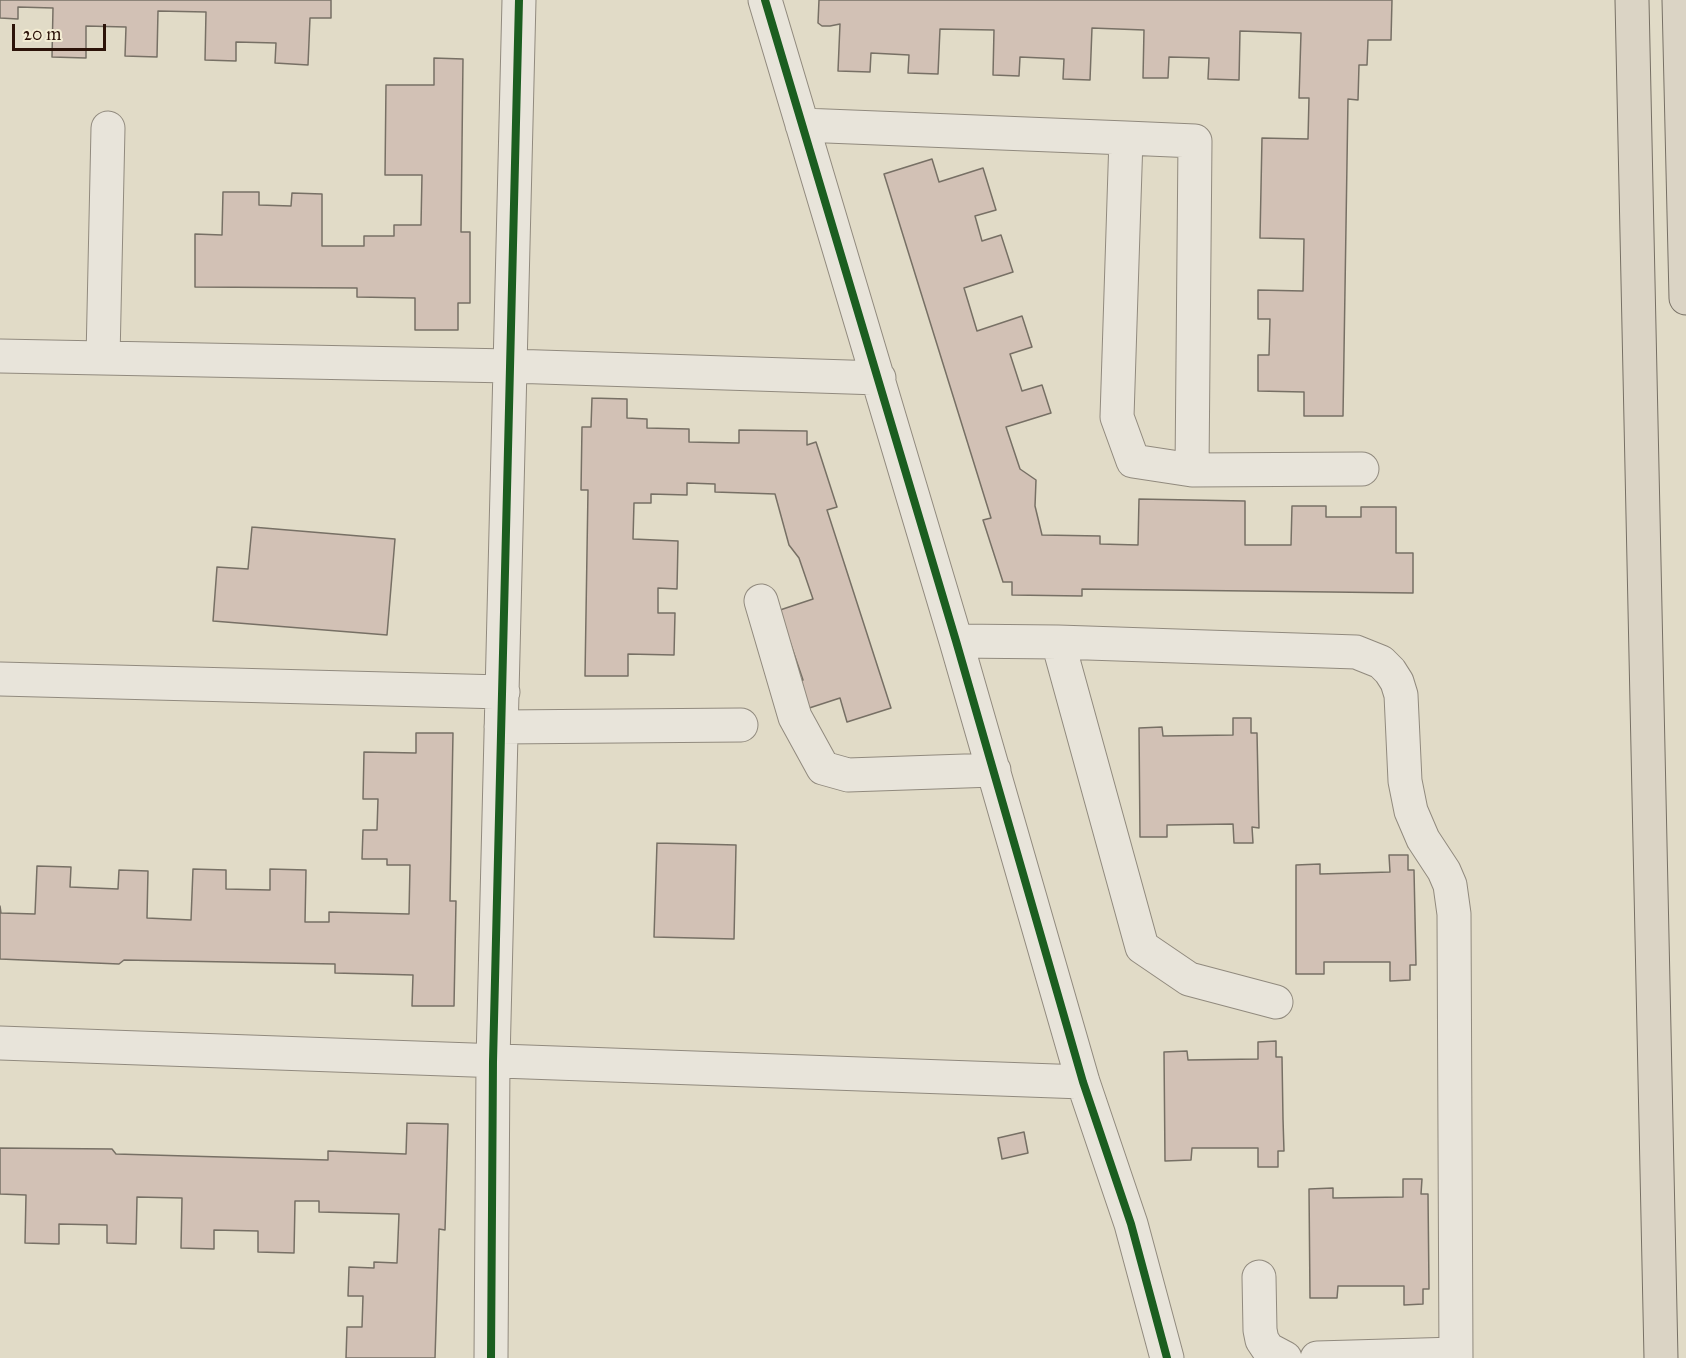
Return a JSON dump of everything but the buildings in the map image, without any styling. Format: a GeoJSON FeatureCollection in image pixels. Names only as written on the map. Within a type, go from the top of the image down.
{"type":"FeatureCollection","features":[{"type":"Feature","properties":{"kind":"highway"},"geometry":{"type":"LineString","coordinates":[[1632,0],[1661,1358]]}},
{"type":"Feature","properties":{"kind":"highway"},"geometry":{"type":"LineString","coordinates":[[1679,0],[1686,298]]}},
{"type":"Feature","properties":{"kind":"street"},"geometry":{"type":"LineString","coordinates":[[491,1358],[493,1061],[519,0]]}},
{"type":"Feature","properties":{"kind":"street"},"geometry":{"type":"LineString","coordinates":[[765,0],[879,378],[1083,1082],[1131,1224],[1167,1358]]}},
{"type":"Feature","properties":{"kind":"street"},"geometry":{"type":"LineString","coordinates":[[802,125],[1195,141],[1192,470]]}},
{"type":"Feature","properties":{"kind":"street"},"geometry":{"type":"LineString","coordinates":[[103,358],[108,128]]}},
{"type":"Feature","properties":{"kind":"street"},"geometry":{"type":"LineString","coordinates":[[1126,138],[1117,417],[1133,461],[1192,470],[1362,469]]}},
{"type":"Feature","properties":{"kind":"street"},"geometry":{"type":"LineString","coordinates":[[0,356],[510,366],[879,378]]}},
{"type":"Feature","properties":{"kind":"street"},"geometry":{"type":"LineString","coordinates":[[761,601],[795,717],[823,768],[848,775],[994,770]]}},
{"type":"Feature","properties":{"kind":"street"},"geometry":{"type":"LineString","coordinates":[[956,641],[1058,642],[1356,652],[1381,662],[1397,682],[1401,695],[1405,781],[1408,796],[1416,825],[1450,885],[1454,914],[1456,1356],[1317,1358]]}},
{"type":"Feature","properties":{"kind":"street"},"geometry":{"type":"LineString","coordinates":[[1058,642],[1142,947],[1189,979],[1276,1002]]}},
{"type":"Feature","properties":{"kind":"street"},"geometry":{"type":"LineString","coordinates":[[0,679],[502,692]]}},
{"type":"Feature","properties":{"kind":"street"},"geometry":{"type":"LineString","coordinates":[[501,727],[741,725]]}},
{"type":"Feature","properties":{"kind":"street"},"geometry":{"type":"LineString","coordinates":[[0,1043],[1083,1082]]}},
{"type":"Feature","properties":{"kind":"street"},"geometry":{"type":"LineString","coordinates":[[1259,1277],[1262,1340],[1268,1349],[1285,1358]]}},
{"type":"Feature","properties":{"kind":"cycle path"},"geometry":{"type":"LineString","coordinates":[[491,1358],[493,1061],[519,0]]}},
{"type":"Feature","properties":{"kind":"cycle path"},"geometry":{"type":"LineString","coordinates":[[765,0],[956,641],[1083,1082],[1131,1224],[1167,1358]]}}]}
